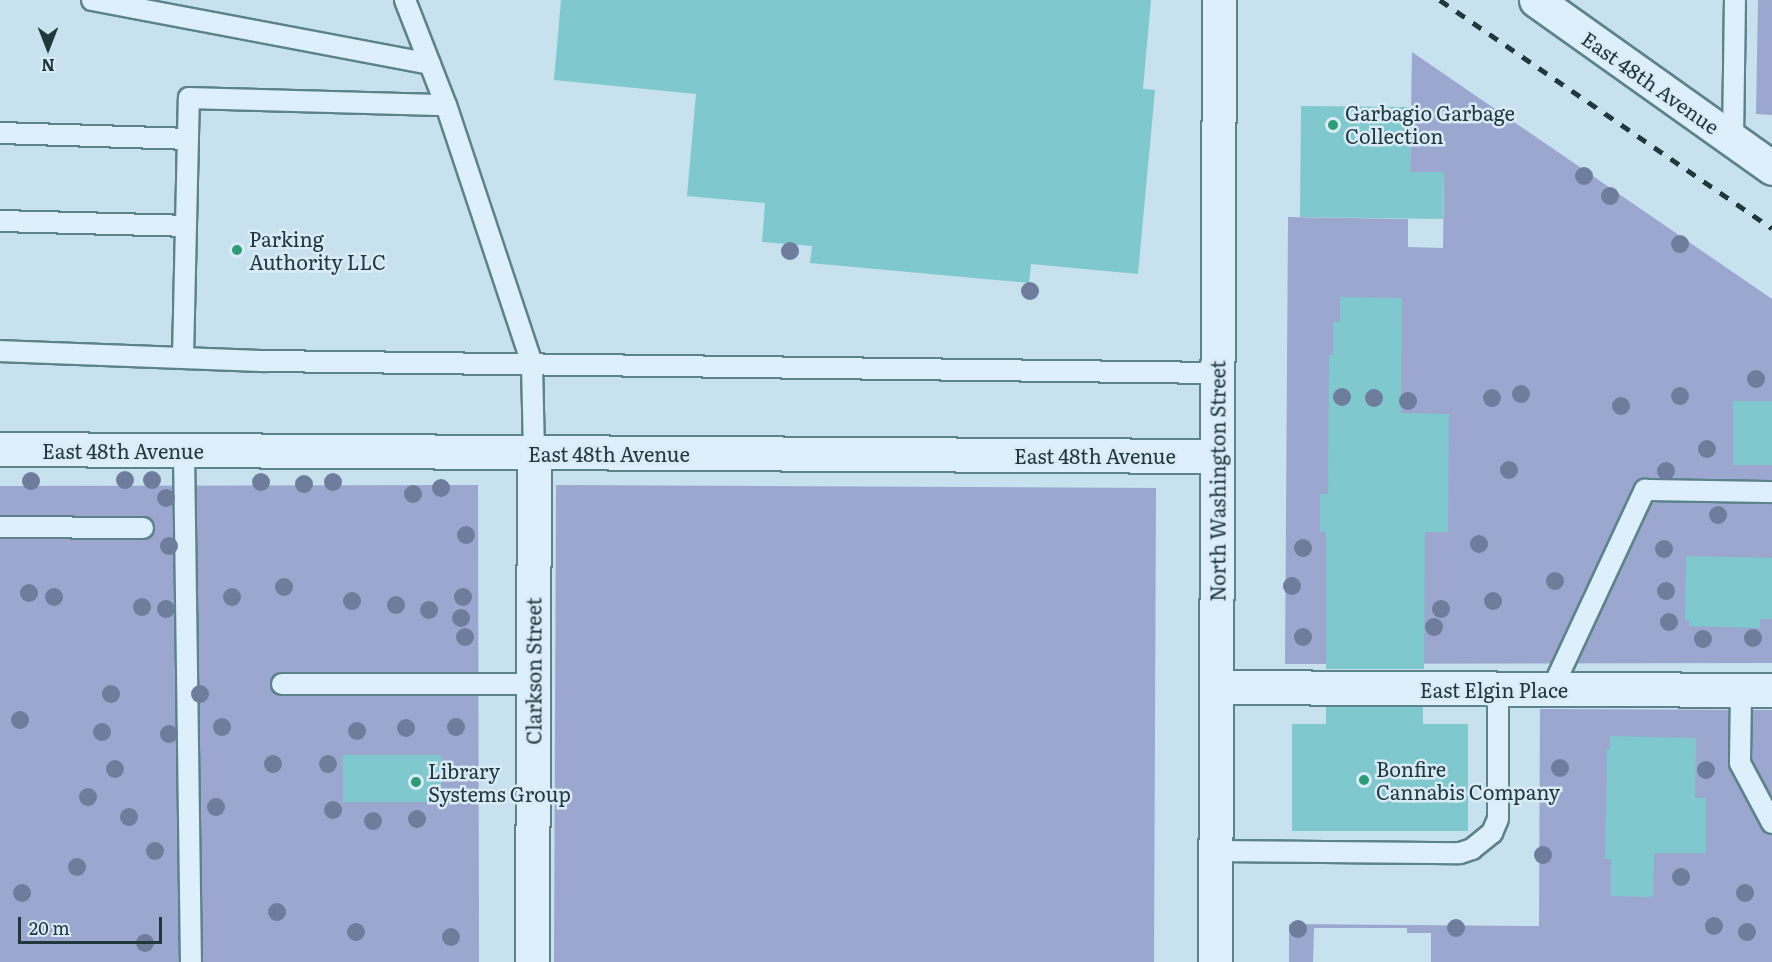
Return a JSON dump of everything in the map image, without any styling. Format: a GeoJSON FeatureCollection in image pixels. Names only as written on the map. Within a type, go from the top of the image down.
{"type":"FeatureCollection","features":[{"type":"Feature","properties":{"kind":"street","name":"North Washington Street"},"geometry":{"type":"LineString","coordinates":[[1215,962],[1219,0]]}},
{"type":"Feature","properties":{"kind":"street","name":"East 48th Avenue"},"geometry":{"type":"LineString","coordinates":[[1536,0],[1735,142],[1772,144]]}},
{"type":"Feature","properties":{"kind":"street"},"geometry":{"type":"LineString","coordinates":[[1735,142],[1772,168]]}},
{"type":"Feature","properties":{"kind":"street","name":"East 48th Avenue"},"geometry":{"type":"LineString","coordinates":[[0,449],[1217,456]]}},
{"type":"Feature","properties":{"kind":"street","name":"Clarkson Street"},"geometry":{"type":"LineString","coordinates":[[532,962],[534,452]]}},
{"type":"Feature","properties":{"kind":"street","name":"East Elgin Place"},"geometry":{"type":"LineString","coordinates":[[1216,687],[1756,690]]}},
{"type":"Feature","properties":{"kind":"lane"},"geometry":{"type":"LineString","coordinates":[[92,0],[430,64]]}},
{"type":"Feature","properties":{"kind":"lane"},"geometry":{"type":"LineString","coordinates":[[405,0],[446,105],[532,364],[534,452]]}},
{"type":"Feature","properties":{"kind":"lane"},"geometry":{"type":"LineString","coordinates":[[1735,0],[1735,142]]}},
{"type":"Feature","properties":{"kind":"lane"},"geometry":{"type":"LineString","coordinates":[[183,357],[189,98],[446,105]]}},
{"type":"Feature","properties":{"kind":"lane"},"geometry":{"type":"LineString","coordinates":[[0,133],[188,139]]}},
{"type":"Feature","properties":{"kind":"lane"},"geometry":{"type":"LineString","coordinates":[[0,221],[186,226]]}},
{"type":"Feature","properties":{"kind":"lane"},"geometry":{"type":"LineString","coordinates":[[0,351],[532,364],[1218,373]]}},
{"type":"Feature","properties":{"kind":"lane"},"geometry":{"type":"LineString","coordinates":[[184,451],[191,962]]}},
{"type":"Feature","properties":{"kind":"lane"},"geometry":{"type":"LineString","coordinates":[[1552,689],[1645,490],[1772,492]]}},
{"type":"Feature","properties":{"kind":"lane"},"geometry":{"type":"LineString","coordinates":[[0,527],[143,528]]}},
{"type":"Feature","properties":{"kind":"lane"},"geometry":{"type":"LineString","coordinates":[[282,684],[532,684]]}},
{"type":"Feature","properties":{"kind":"lane"},"geometry":{"type":"LineString","coordinates":[[1215,851],[1460,853],[1473,849],[1492,833],[1498,819],[1498,688]]}},
{"type":"Feature","properties":{"kind":"lane"},"geometry":{"type":"LineString","coordinates":[[1756,690],[1740,763],[1772,823]]}},
{"type":"Feature","properties":{"kind":"shaded area"},"geometry":{"type":"Polygon","coordinates":[[[1758,0],[1772,0],[1772,115],[1756,114],[1758,0]]]}},
{"type":"Feature","properties":{"kind":"shaded area"},"geometry":{"type":"Polygon","coordinates":[[[1412,52],[1772,299],[1772,663],[1285,664],[1288,217],[1408,219],[1408,247],[1443,248],[1444,173],[1410,172],[1412,52]]]}},
{"type":"Feature","properties":{"kind":"shaded area"},"geometry":{"type":"Polygon","coordinates":[[[478,485],[479,962],[0,962],[0,486],[478,485]]]}},
{"type":"Feature","properties":{"kind":"shaded area"},"geometry":{"type":"Polygon","coordinates":[[[556,485],[1156,488],[1154,962],[554,962],[556,485]]]}},
{"type":"Feature","properties":{"kind":"shaded area"},"geometry":{"type":"Polygon","coordinates":[[[1540,709],[1772,710],[1772,962],[1431,962],[1431,933],[1407,933],[1407,928],[1314,928],[1313,962],[1289,962],[1289,924],[1539,926],[1540,709]]]}},
{"type":"Feature","properties":{"kind":"building"},"geometry":{"type":"Polygon","coordinates":[[[561,0],[1151,0],[1143,89],[1155,90],[1138,274],[1031,264],[1029,283],[810,263],[812,246],[762,242],[765,203],[687,196],[696,94],[554,80],[561,0]]]}},
{"type":"Feature","properties":{"kind":"building"},"geometry":{"type":"Polygon","coordinates":[[[1301,106],[1410,107],[1410,172],[1444,172],[1443,219],[1300,217],[1301,106]]]}},
{"type":"Feature","properties":{"kind":"building"},"geometry":{"type":"Polygon","coordinates":[[[1340,297],[1402,298],[1401,413],[1449,414],[1448,532],[1425,532],[1424,669],[1326,669],[1326,532],[1320,532],[1320,494],[1328,494],[1329,355],[1333,355],[1333,322],[1340,322],[1340,297]]]}},
{"type":"Feature","properties":{"kind":"building"},"geometry":{"type":"Polygon","coordinates":[[[1733,401],[1772,401],[1772,465],[1733,465],[1733,401]]]}},
{"type":"Feature","properties":{"kind":"building"},"geometry":{"type":"Polygon","coordinates":[[[1686,556],[1772,558],[1772,619],[1760,619],[1760,628],[1689,626],[1689,620],[1685,620],[1686,556]]]}},
{"type":"Feature","properties":{"kind":"building"},"geometry":{"type":"Polygon","coordinates":[[[1326,706],[1423,707],[1423,724],[1468,724],[1468,831],[1292,831],[1292,724],[1326,724],[1326,706]]]}},
{"type":"Feature","properties":{"kind":"building"},"geometry":{"type":"Polygon","coordinates":[[[1610,736],[1696,738],[1695,798],[1706,798],[1706,853],[1654,853],[1653,897],[1611,896],[1611,859],[1605,859],[1607,749],[1610,749],[1610,736]]]}},
{"type":"Feature","properties":{"kind":"building"},"geometry":{"type":"Polygon","coordinates":[[[343,755],[441,755],[442,802],[343,802],[343,755]]]}},
{"type":"Feature","properties":{"kind":"railway"},"geometry":{"type":"LineString","coordinates":[[1440,0],[1772,228]]}},
{"type":"Feature","properties":{"kind":"place","name":"Garbagio Garbage Collection"},"geometry":{"type":"Point","coordinates":[1333,125]}},
{"type":"Feature","properties":{"kind":"place","name":"Parking Authority LLC"},"geometry":{"type":"Point","coordinates":[237,250]}},
{"type":"Feature","properties":{"kind":"place","name":"Bonfire Cannabis Company"},"geometry":{"type":"Point","coordinates":[1364,780]}},
{"type":"Feature","properties":{"kind":"place","name":"Library Systems Group"},"geometry":{"type":"Point","coordinates":[416,782]}}]}
